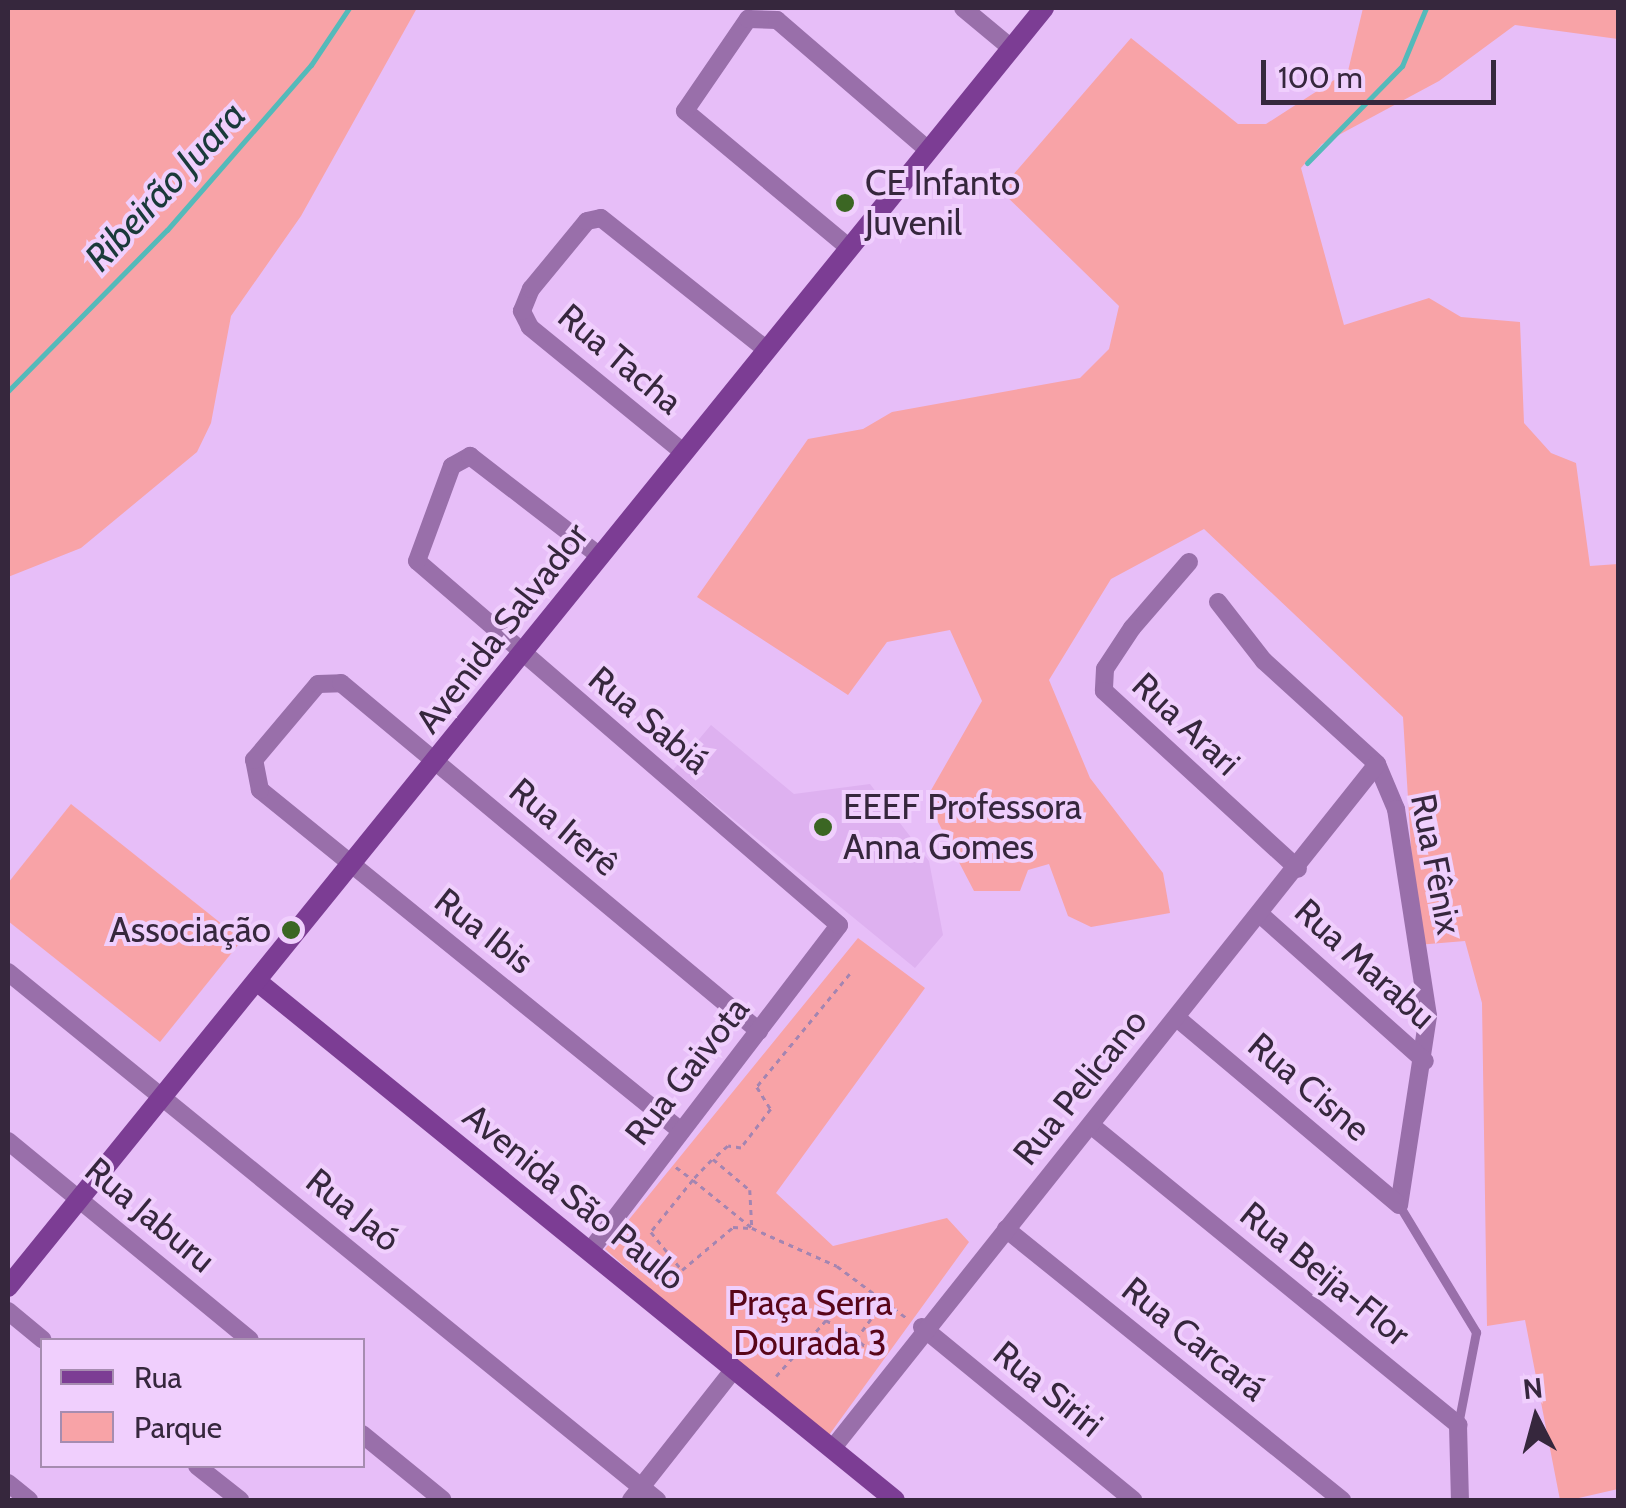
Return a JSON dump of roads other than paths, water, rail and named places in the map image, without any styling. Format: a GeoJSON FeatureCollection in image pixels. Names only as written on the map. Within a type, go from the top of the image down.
{"type":"FeatureCollection","features":[{"type":"Feature","properties":{"kind":"street"},"geometry":{"type":"LineString","coordinates":[[963,8],[1010,47]]}},
{"type":"Feature","properties":{"kind":"street","name":"Avenida Salvador"},"geometry":{"type":"LineString","coordinates":[[8,1287],[522,657],[763,347],[1044,8]]}},
{"type":"Feature","properties":{"kind":"street"},"geometry":{"type":"LineString","coordinates":[[847,246],[684,104],[748,19],[777,20],[927,149]]}},
{"type":"Feature","properties":{"kind":"street","name":"Rua Tacha"},"geometry":{"type":"LineString","coordinates":[[683,452],[522,311],[587,221],[604,219],[763,347]]}},
{"type":"Feature","properties":{"kind":"street","name":"Rua Sabiá"},"geometry":{"type":"LineString","coordinates":[[600,556],[488,463],[470,456],[452,466],[417,556],[423,574],[836,918],[838,933]]}},
{"type":"Feature","properties":{"kind":"street","name":"Rua Arari"},"geometry":{"type":"LineString","coordinates":[[1189,562],[1132,628],[1105,670],[1104,690],[1298,869]]}},
{"type":"Feature","properties":{"kind":"street","name":"Rua Fênix"},"geometry":{"type":"LineString","coordinates":[[1218,602],[1264,661],[1376,764],[1412,880],[1425,1061],[1400,1205]]}},
{"type":"Feature","properties":{"kind":"street","name":"Rua Irerê"},"geometry":{"type":"LineString","coordinates":[[251,777],[254,760],[326,679],[436,763],[759,1031]]}},
{"type":"Feature","properties":{"kind":"street","name":"Rua Pelicano"},"geometry":{"type":"LineString","coordinates":[[832,1449],[922,1328],[1262,916],[1376,764]]}},
{"type":"Feature","properties":{"kind":"street","name":"Rua Ibis"},"geometry":{"type":"LineString","coordinates":[[251,777],[349,866],[681,1131]]}},
{"type":"Feature","properties":{"kind":"street","name":"Rua Marabu"},"geometry":{"type":"LineString","coordinates":[[1262,916],[1425,1061]]}},
{"type":"Feature","properties":{"kind":"street","name":"Rua Gaivota"},"geometry":{"type":"LineString","coordinates":[[590,1251],[838,933]]}},
{"type":"Feature","properties":{"kind":"street","name":"Rua Jaó"},"geometry":{"type":"LineString","coordinates":[[8,972],[636,1494],[657,1500]]}},
{"type":"Feature","properties":{"kind":"street","name":"Avenida São Paulo"},"geometry":{"type":"LineString","coordinates":[[258,982],[896,1500]]}},
{"type":"Feature","properties":{"kind":"street","name":"Rua Cisne"},"geometry":{"type":"LineString","coordinates":[[1177,1018],[1400,1205]]}},
{"type":"Feature","properties":{"kind":"street","name":"Rua Beija-Flor"},"geometry":{"type":"LineString","coordinates":[[1092,1126],[1458,1425]]}},
{"type":"Feature","properties":{"kind":"street","name":"Rua Jaburu"},"geometry":{"type":"LineString","coordinates":[[8,1141],[248,1338]]}},
{"type":"Feature","properties":{"kind":"street","name":"Rua Carcará"},"geometry":{"type":"LineString","coordinates":[[1006,1229],[1342,1500]]}},
{"type":"Feature","properties":{"kind":"street"},"geometry":{"type":"LineString","coordinates":[[8,1311],[42,1338]]}},
{"type":"Feature","properties":{"kind":"street","name":"Rua Siriri"},"geometry":{"type":"LineString","coordinates":[[922,1328],[1133,1500]]}},
{"type":"Feature","properties":{"kind":"street"},"geometry":{"type":"LineString","coordinates":[[636,1494],[734,1369]]}},
{"type":"Feature","properties":{"kind":"street"},"geometry":{"type":"LineString","coordinates":[[1458,1425],[1460,1500]]}},
{"type":"Feature","properties":{"kind":"street"},"geometry":{"type":"LineString","coordinates":[[365,1436],[443,1500]]}},
{"type":"Feature","properties":{"kind":"street"},"geometry":{"type":"LineString","coordinates":[[200,1468],[240,1500]]}},
{"type":"Feature","properties":{"kind":"street"},"geometry":{"type":"LineString","coordinates":[[8,1483],[29,1500]]}},
{"type":"Feature","properties":{"kind":"lane"},"geometry":{"type":"LineString","coordinates":[[1400,1205],[1476,1332],[1458,1425]]}},
{"type":"Feature","properties":{"kind":"waterway","name":"Ribeirão Juara"},"geometry":{"type":"LineString","coordinates":[[8,391],[167,230],[311,65],[349,8]]}},
{"type":"Feature","properties":{"kind":"waterway"},"geometry":{"type":"LineString","coordinates":[[1307,163],[1402,66],[1426,8]]}},
{"type":"Feature","properties":{"kind":"place","name":"CE Infanto Juvenil"},"geometry":{"type":"Point","coordinates":[845,203]}},
{"type":"Feature","properties":{"kind":"place","name":"EEEF Professora Anna Gomes"},"geometry":{"type":"Point","coordinates":[823,827]}},
{"type":"Feature","properties":{"kind":"place","name":"Associação"},"geometry":{"type":"Point","coordinates":[291,930]}},
{"type":"Feature","properties":{"kind":"park label","name":"Praça Serra Dourada 3"},"geometry":{"type":"Point","coordinates":[810,1323]}}]}
